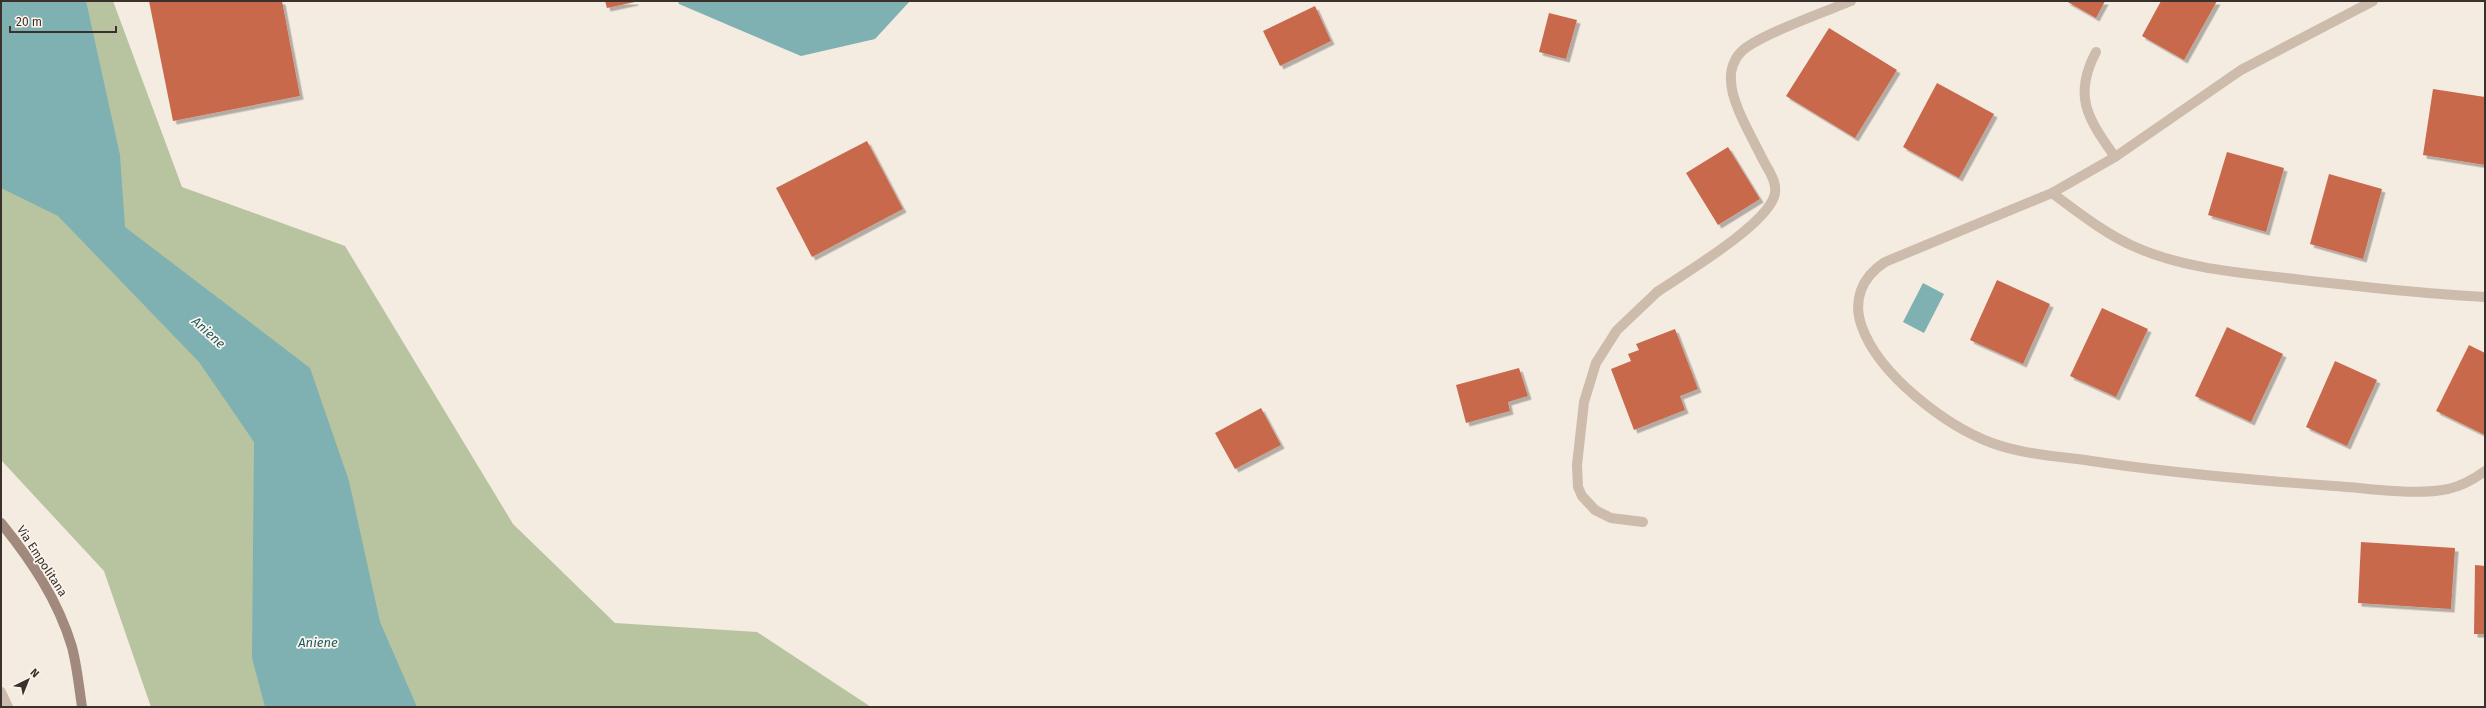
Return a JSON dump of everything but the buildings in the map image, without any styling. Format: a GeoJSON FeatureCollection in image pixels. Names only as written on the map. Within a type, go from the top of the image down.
{"type":"FeatureCollection","features":[{"type":"Feature","properties":{"kind":"main road","name":"Via Empolitana"},"geometry":{"type":"LineString","coordinates":[[1,523],[38,573],[59,612],[72,648],[82,707]]}},
{"type":"Feature","properties":{"kind":"street"},"geometry":{"type":"LineString","coordinates":[[1643,522],[1611,518],[1595,510],[1582,496],[1578,487],[1577,465],[1584,402],[1596,363],[1617,330],[1657,292],[1743,232],[1758,219],[1773,199],[1774,180],[1753,140],[1732,91],[1730,78],[1736,59],[1742,51],[1759,40],[1851,1]]}},
{"type":"Feature","properties":{"kind":"street"},"geometry":{"type":"LineString","coordinates":[[2373,1],[2241,70],[2116,157],[2052,194],[1885,262],[1876,268],[1864,282],[1860,295],[1858,311],[1861,324],[1871,346],[1907,387],[1947,419],[1987,440],[2017,450],[2131,467],[2251,480],[2432,491],[2448,489],[2464,483],[2485,471]]}},
{"type":"Feature","properties":{"kind":"street"},"geometry":{"type":"LineString","coordinates":[[2096,52],[2084,78],[2084,95],[2093,124],[2116,157]]}},
{"type":"Feature","properties":{"kind":"street"},"geometry":{"type":"LineString","coordinates":[[2052,194],[2112,235],[2134,246],[2176,261],[2222,270],[2427,294],[2485,297]]}},
{"type":"Feature","properties":{"kind":"street"},"geometry":{"type":"LineString","coordinates":[[1,692],[8,707]]}},
{"type":"Feature","properties":{"kind":"green space"},"geometry":{"type":"Polygon","coordinates":[[[1,1],[113,1],[182,187],[345,246],[513,524],[615,623],[757,632],[871,707],[151,707],[104,571],[1,460],[1,1]]]}},
{"type":"Feature","properties":{"kind":"water","name":"Aniene"},"geometry":{"type":"Polygon","coordinates":[[[1,1],[86,1],[120,155],[125,227],[310,368],[349,481],[380,622],[417,707],[265,707],[252,658],[254,442],[199,362],[58,216],[1,188],[1,1]]]}},
{"type":"Feature","properties":{"kind":"water"},"geometry":{"type":"Polygon","coordinates":[[[678,1],[910,1],[875,39],[801,56],[679,4],[678,1]]]}},
{"type":"Feature","properties":{"kind":"water"},"geometry":{"type":"Polygon","coordinates":[[[1923,283],[1944,294],[1924,333],[1903,322],[1923,283]]]}}]}
